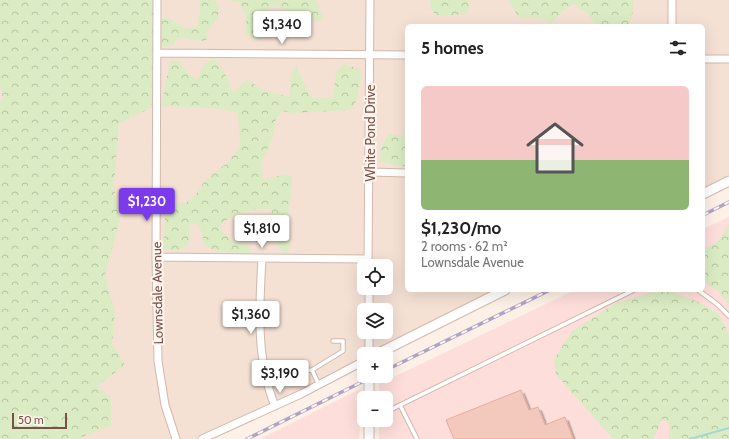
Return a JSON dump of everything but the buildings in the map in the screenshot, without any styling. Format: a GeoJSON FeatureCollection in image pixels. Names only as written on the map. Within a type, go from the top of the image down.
{"type":"FeatureCollection","features":[{"type":"Feature","properties":{"kind":"street","name":"Lownsdale Avenue"},"geometry":{"type":"LineString","coordinates":[[157,0],[157,339],[160,384],[164,405],[176,439]]}},
{"type":"Feature","properties":{"kind":"street","name":"White Pond Drive"},"geometry":{"type":"LineString","coordinates":[[368,259],[370,172],[370,0]]}},
{"type":"Feature","properties":{"kind":"street"},"geometry":{"type":"LineString","coordinates":[[672,0],[672,24]]}},
{"type":"Feature","properties":{"kind":"street"},"geometry":{"type":"LineString","coordinates":[[157,53],[405,55]]}},
{"type":"Feature","properties":{"kind":"street"},"geometry":{"type":"LineString","coordinates":[[705,59],[729,59]]}},
{"type":"Feature","properties":{"kind":"street"},"geometry":{"type":"LineString","coordinates":[[370,172],[405,172]]}},
{"type":"Feature","properties":{"kind":"street"},"geometry":{"type":"LineString","coordinates":[[705,193],[729,181]]}},
{"type":"Feature","properties":{"kind":"street"},"geometry":{"type":"LineString","coordinates":[[156,257],[262,258],[357,262]]}},
{"type":"Feature","properties":{"kind":"street"},"geometry":{"type":"LineString","coordinates":[[262,258],[261,346],[266,383],[275,406]]}},
{"type":"Feature","properties":{"kind":"street"},"geometry":{"type":"LineString","coordinates":[[391,347],[501,292]]}},
{"type":"Feature","properties":{"kind":"street"},"geometry":{"type":"LineString","coordinates":[[202,439],[319,385],[357,365]]}},
{"type":"Feature","properties":{"kind":"street"},"geometry":{"type":"LineString","coordinates":[[369,439],[370,427]]}},
{"type":"Feature","properties":{"kind":"lane"},"geometry":{"type":"LineString","coordinates":[[393,408],[630,292]]}},
{"type":"Feature","properties":{"kind":"lane"},"geometry":{"type":"LineString","coordinates":[[701,292],[717,304],[729,316]]}},
{"type":"Feature","properties":{"kind":"lane"},"geometry":{"type":"LineString","coordinates":[[276,370],[312,370],[343,351],[343,341],[333,341]]}},
{"type":"Feature","properties":{"kind":"lane"},"geometry":{"type":"LineString","coordinates":[[312,370],[319,385]]}},
{"type":"Feature","properties":{"kind":"lane"},"geometry":{"type":"LineString","coordinates":[[400,405],[417,439]]}},
{"type":"Feature","properties":{"kind":"shaded area"},"geometry":{"type":"Polygon","coordinates":[[[0,0],[729,0],[729,181],[705,193],[705,24],[405,24],[405,292],[501,292],[392,347],[357,347],[357,364],[202,439],[0,439],[0,0]]]}},
{"type":"Feature","properties":{"kind":"shaded area"},"geometry":{"type":"Polygon","coordinates":[[[729,217],[729,439],[379,439],[379,427],[393,427],[393,391],[379,391],[379,384],[393,383],[393,377],[571,292],[705,292],[705,228],[729,217]]]}},
{"type":"Feature","properties":{"kind":"shaded area"},"geometry":{"type":"Polygon","coordinates":[[[362,388],[362,391],[357,391],[357,427],[360,427],[359,439],[260,439],[362,388]]]}},
{"type":"Feature","properties":{"kind":"green space"},"geometry":{"type":"Polygon","coordinates":[[[0,0],[153,0],[153,107],[119,123],[114,187],[119,222],[105,275],[115,313],[112,344],[125,365],[97,386],[111,398],[111,425],[82,437],[82,439],[0,439],[0,102],[3,99],[0,84],[0,0]]]}},
{"type":"Feature","properties":{"kind":"green space"},"geometry":{"type":"Polygon","coordinates":[[[200,0],[216,0],[219,9],[217,19],[208,30],[206,41],[191,40],[183,37],[176,40],[173,46],[161,47],[161,20],[167,17],[187,29],[197,27],[200,11],[200,0]]]}},
{"type":"Feature","properties":{"kind":"green space"},"geometry":{"type":"Polygon","coordinates":[[[227,0],[316,0],[323,17],[319,22],[276,6],[266,10],[262,37],[256,40],[246,34],[246,17],[239,2],[227,0]]]}},
{"type":"Feature","properties":{"kind":"green space"},"geometry":{"type":"Polygon","coordinates":[[[430,0],[469,0],[468,14],[436,16],[431,9],[430,0]]]}},
{"type":"Feature","properties":{"kind":"green space"},"geometry":{"type":"Polygon","coordinates":[[[509,0],[634,0],[633,12],[629,24],[595,24],[589,15],[574,4],[563,11],[552,23],[540,18],[518,17],[509,0]]]}},
{"type":"Feature","properties":{"kind":"green space"},"geometry":{"type":"Polygon","coordinates":[[[213,59],[222,67],[233,92],[248,79],[261,90],[289,97],[291,75],[296,66],[311,98],[333,98],[336,72],[344,64],[362,70],[357,100],[350,110],[293,113],[282,111],[276,119],[273,136],[261,164],[263,180],[284,174],[292,177],[292,190],[287,219],[290,249],[285,255],[278,245],[271,210],[242,212],[229,218],[219,228],[232,241],[249,245],[249,253],[225,252],[212,249],[204,243],[201,230],[197,223],[189,225],[190,238],[187,246],[176,251],[163,249],[166,206],[186,203],[197,193],[204,182],[229,161],[240,147],[238,113],[216,108],[161,106],[170,61],[180,61],[186,72],[197,80],[204,64],[213,59]]]}},
{"type":"Feature","properties":{"kind":"green space"},"geometry":{"type":"Polygon","coordinates":[[[405,132],[405,167],[380,162],[381,148],[388,134],[403,136],[405,132]]]}},
{"type":"Feature","properties":{"kind":"green space"},"geometry":{"type":"Polygon","coordinates":[[[729,225],[729,305],[717,290],[705,282],[705,248],[715,243],[729,225]]]}},
{"type":"Feature","properties":{"kind":"green space"},"geometry":{"type":"Polygon","coordinates":[[[654,292],[673,292],[701,303],[719,314],[729,334],[729,439],[669,439],[669,424],[662,419],[654,439],[613,439],[556,375],[554,359],[572,331],[616,303],[654,292]]]}},
{"type":"Feature","properties":{"kind":"waterway"},"geometry":{"type":"LineString","coordinates":[[690,439],[729,428]]}},
{"type":"Feature","properties":{"kind":"railway"},"geometry":{"type":"LineString","coordinates":[[705,214],[729,202]]}},
{"type":"Feature","properties":{"kind":"railway"},"geometry":{"type":"LineString","coordinates":[[393,367],[546,292]]}},
{"type":"Feature","properties":{"kind":"railway"},"geometry":{"type":"LineString","coordinates":[[247,439],[360,383]]}}]}
